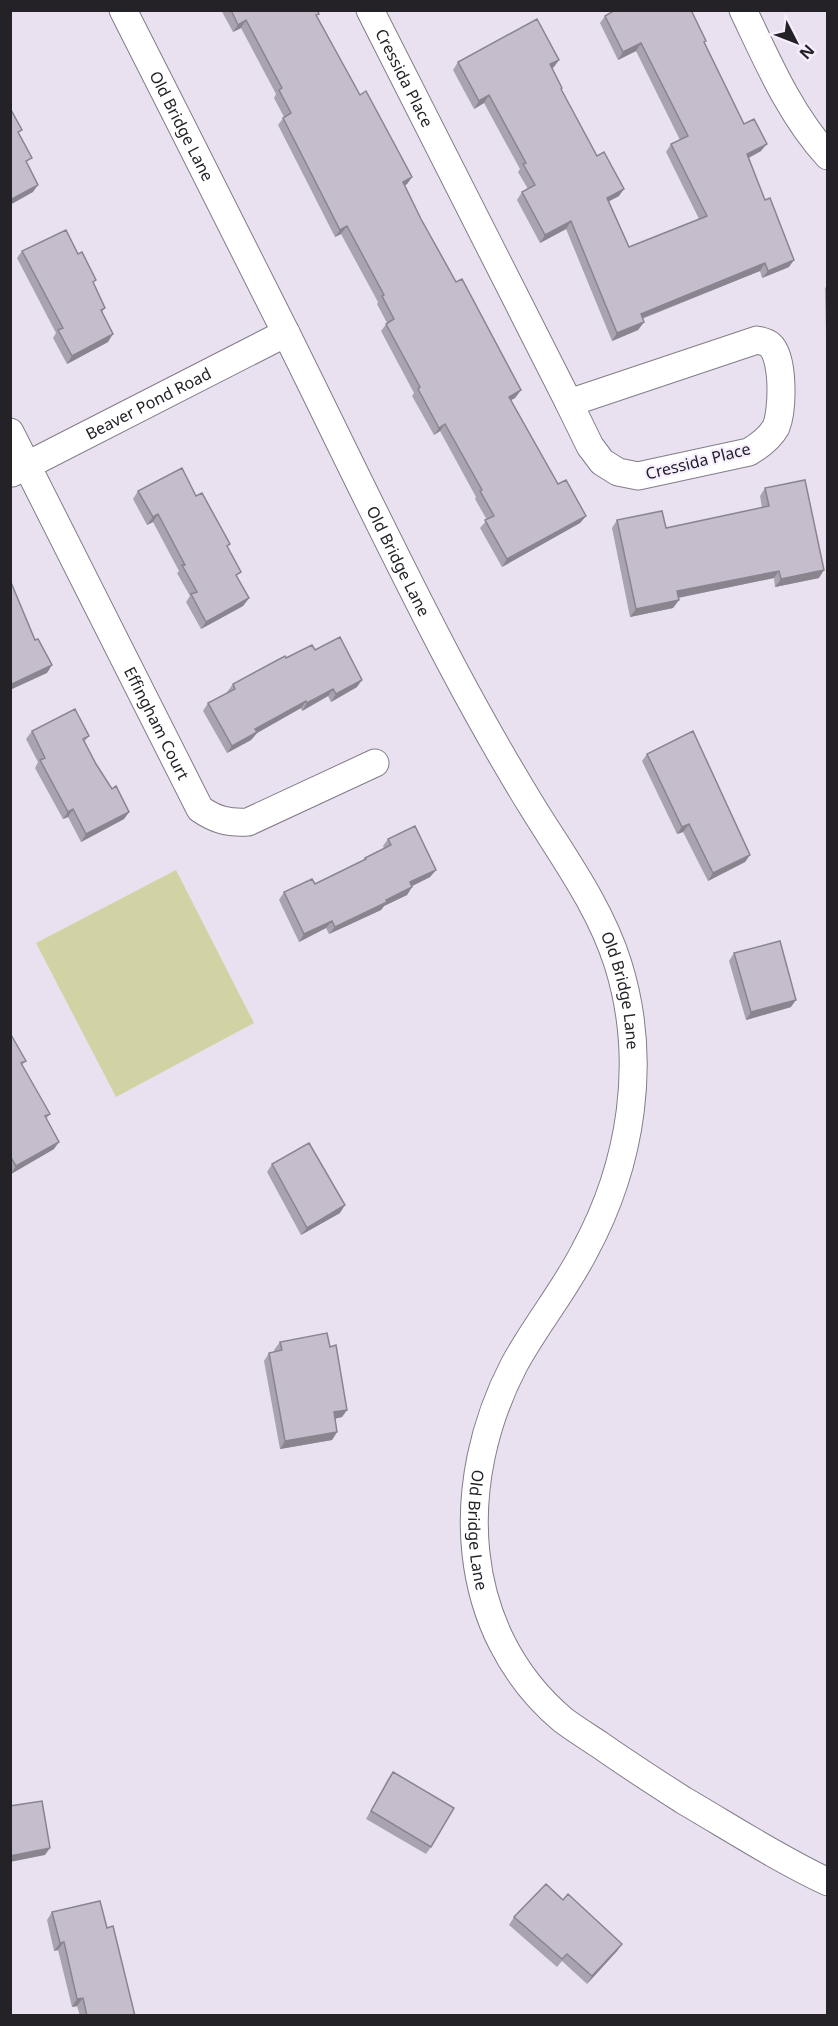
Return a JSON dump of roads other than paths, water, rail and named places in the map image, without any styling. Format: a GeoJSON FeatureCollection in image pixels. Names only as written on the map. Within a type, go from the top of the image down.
{"type":"FeatureCollection","features":[{"type":"Feature","properties":{"kind":"street","name":"Old Bridge Lane"},"geometry":{"type":"LineString","coordinates":[[123,10],[286,333],[415,596],[496,750],[591,901],[616,958],[627,998],[633,1051],[632,1105],[625,1148],[609,1200],[584,1254],[514,1365],[490,1422],[478,1473],[473,1524],[476,1564],[489,1614],[514,1662],[533,1689],[564,1720],[656,1783],[787,1862],[828,1882]]}},
{"type":"Feature","properties":{"kind":"street","name":"Cressida Place"},"geometry":{"type":"LineString","coordinates":[[370,10],[569,403],[602,462],[618,472],[638,476],[749,452],[762,444],[775,428],[778,419],[781,403],[777,355],[769,344],[757,340],[569,403]]}},
{"type":"Feature","properties":{"kind":"street"},"geometry":{"type":"LineString","coordinates":[[743,10],[771,67],[811,138],[828,156]]}},
{"type":"Feature","properties":{"kind":"street","name":"Beaver Pond Road"},"geometry":{"type":"LineString","coordinates":[[19,469],[286,333]]}},
{"type":"Feature","properties":{"kind":"street","name":"Effingham Court"},"geometry":{"type":"LineString","coordinates":[[10,432],[19,469],[200,809],[213,818],[228,823],[248,822],[375,763]]}}]}
